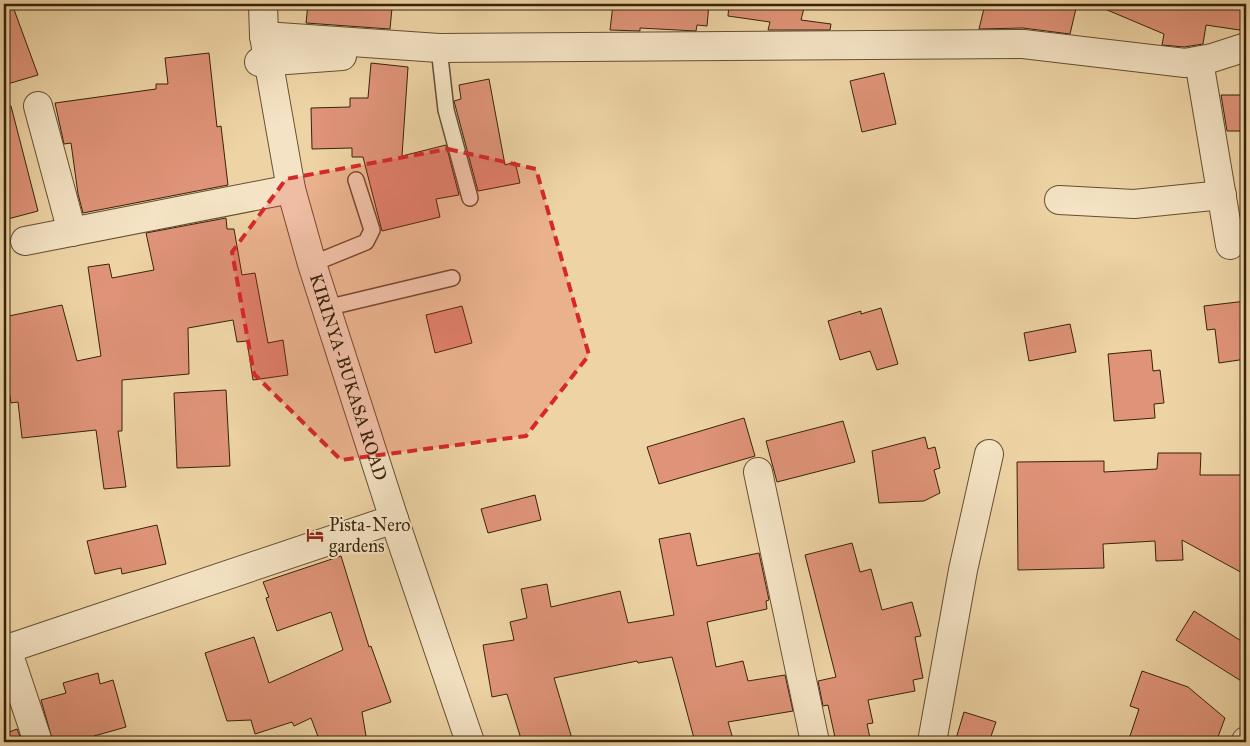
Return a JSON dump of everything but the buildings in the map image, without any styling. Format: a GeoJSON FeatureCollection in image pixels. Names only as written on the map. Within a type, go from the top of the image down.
{"type":"FeatureCollection","features":[{"type":"Feature","properties":{"kind":"street","name":"KIRINYA-BUKASA ROAD"},"geometry":{"type":"LineString","coordinates":[[263,4],[261,49],[291,189],[312,264],[394,519],[470,742]]}},
{"type":"Feature","properties":{"kind":"street"},"geometry":{"type":"LineString","coordinates":[[261,49],[1023,44],[1185,63],[1199,61],[1246,47]]}},
{"type":"Feature","properties":{"kind":"street"},"geometry":{"type":"LineString","coordinates":[[261,49],[329,56],[457,54],[547,57],[909,59],[1071,65],[1176,77]]}},
{"type":"Feature","properties":{"kind":"street"},"geometry":{"type":"LineString","coordinates":[[1199,61],[1230,245]]}},
{"type":"Feature","properties":{"kind":"street"},"geometry":{"type":"LineString","coordinates":[[38,106],[72,232]]}},
{"type":"Feature","properties":{"kind":"street"},"geometry":{"type":"LineString","coordinates":[[25,241],[291,189]]}},
{"type":"Feature","properties":{"kind":"street"},"geometry":{"type":"LineString","coordinates":[[1060,200],[1134,204],[1222,194]]}},
{"type":"Feature","properties":{"kind":"street"},"geometry":{"type":"LineString","coordinates":[[932,742],[963,570],[989,454]]}},
{"type":"Feature","properties":{"kind":"street"},"geometry":{"type":"LineString","coordinates":[[758,472],[815,742]]}},
{"type":"Feature","properties":{"kind":"street"},"geometry":{"type":"LineString","coordinates":[[38,742],[6,647],[394,519]]}},
{"type":"Feature","properties":{"kind":"lane"},"geometry":{"type":"LineString","coordinates":[[439,48],[446,110],[470,198]]}},
{"type":"Feature","properties":{"kind":"lane"},"geometry":{"type":"LineString","coordinates":[[312,264],[366,242],[372,230],[356,180]]}},
{"type":"Feature","properties":{"kind":"lane"},"geometry":{"type":"LineString","coordinates":[[326,308],[452,278]]}},
{"type":"Feature","properties":{"kind":"highlighted area"},"geometry":{"type":"Polygon","coordinates":[[[448,149],[536,169],[589,355],[526,436],[341,460],[254,374],[232,252],[286,179],[448,149]]]}},
{"type":"Feature","properties":{"kind":"place","name":"Pista-Nero gardens"},"geometry":{"type":"Point","coordinates":[315,535]}}]}
